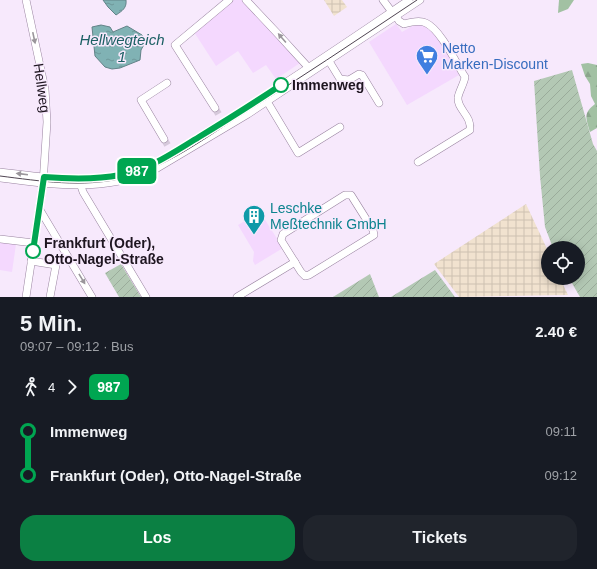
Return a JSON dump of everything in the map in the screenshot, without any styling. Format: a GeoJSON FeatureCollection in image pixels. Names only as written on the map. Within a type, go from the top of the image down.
{"type":"FeatureCollection","features":[{"type":"Feature","properties":{"kind":"street","name":"Hellweg"},"geometry":{"type":"LineString","coordinates":[[26,0],[45,89],[47,122],[44,180],[26,297]]}},
{"type":"Feature","properties":{"kind":"street"},"geometry":{"type":"LineString","coordinates":[[215,108],[176,45],[229,0]]}},
{"type":"Feature","properties":{"kind":"street"},"geometry":{"type":"LineString","coordinates":[[246,0],[308,67]]}},
{"type":"Feature","properties":{"kind":"street"},"geometry":{"type":"LineString","coordinates":[[383,0],[404,24],[415,22],[426,23],[438,34],[465,78],[464,85],[458,98],[459,104],[471,124],[470,130],[418,162]]}},
{"type":"Feature","properties":{"kind":"street"},"geometry":{"type":"LineString","coordinates":[[0,178],[80,182],[121,175],[152,165],[225,125],[329,61],[394,14],[409,0]]}},
{"type":"Feature","properties":{"kind":"street"},"geometry":{"type":"LineString","coordinates":[[266,99],[308,67],[394,14],[420,0]]}},
{"type":"Feature","properties":{"kind":"street"},"geometry":{"type":"LineString","coordinates":[[329,61],[340,78],[349,80],[359,74],[362,75],[379,103]]}},
{"type":"Feature","properties":{"kind":"street"},"geometry":{"type":"LineString","coordinates":[[164,139],[141,100],[167,84]]}},
{"type":"Feature","properties":{"kind":"street"},"geometry":{"type":"LineString","coordinates":[[266,99],[298,153],[340,127]]}},
{"type":"Feature","properties":{"kind":"street"},"geometry":{"type":"LineString","coordinates":[[219,115],[225,125]]}},
{"type":"Feature","properties":{"kind":"street"},"geometry":{"type":"LineString","coordinates":[[0,172],[44,180]]}},
{"type":"Feature","properties":{"kind":"street"},"geometry":{"type":"LineString","coordinates":[[80,182],[146,297]]}},
{"type":"Feature","properties":{"kind":"street"},"geometry":{"type":"LineString","coordinates":[[351,195],[373,230],[374,235],[309,275],[303,275],[295,262],[281,240],[283,234],[345,196],[351,195]]}},
{"type":"Feature","properties":{"kind":"street"},"geometry":{"type":"LineString","coordinates":[[40,210],[92,297]]}},
{"type":"Feature","properties":{"kind":"street"},"geometry":{"type":"LineString","coordinates":[[0,239],[34,243]]}},
{"type":"Feature","properties":{"kind":"street"},"geometry":{"type":"LineString","coordinates":[[31,261],[56,265],[50,297]]}},
{"type":"Feature","properties":{"kind":"street"},"geometry":{"type":"LineString","coordinates":[[237,297],[295,262]]}},
{"type":"Feature","properties":{"kind":"shaded area"},"geometry":{"type":"Polygon","coordinates":[[[233,0],[242,0],[300,63],[276,79],[266,65],[253,73],[238,51],[216,66],[194,32],[233,0]]]}},
{"type":"Feature","properties":{"kind":"shaded area"},"geometry":{"type":"Polygon","coordinates":[[[324,0],[342,0],[347,7],[334,16],[324,0]]]}},
{"type":"Feature","properties":{"kind":"shaded area"},"geometry":{"type":"Polygon","coordinates":[[[396,24],[402,32],[416,24],[424,26],[438,36],[459,75],[407,105],[369,42],[396,24]]]}},
{"type":"Feature","properties":{"kind":"shaded area"},"geometry":{"type":"Polygon","coordinates":[[[572,70],[593,144],[597,151],[597,297],[580,297],[573,285],[585,285],[585,241],[550,241],[545,227],[534,81],[572,70]]]}},
{"type":"Feature","properties":{"kind":"shaded area"},"geometry":{"type":"Polygon","coordinates":[[[526,204],[543,241],[541,241],[541,285],[563,285],[568,295],[459,297],[434,264],[526,204]]]}},
{"type":"Feature","properties":{"kind":"shaded area"},"geometry":{"type":"Polygon","coordinates":[[[260,212],[283,248],[255,265],[253,261],[254,252],[238,225],[260,212]]]}},
{"type":"Feature","properties":{"kind":"shaded area"},"geometry":{"type":"Polygon","coordinates":[[[0,242],[16,244],[12,272],[0,270],[0,242]]]}},
{"type":"Feature","properties":{"kind":"shaded area"},"geometry":{"type":"Polygon","coordinates":[[[121,264],[141,297],[119,297],[105,273],[121,264]]]}},
{"type":"Feature","properties":{"kind":"shaded area"},"geometry":{"type":"Polygon","coordinates":[[[435,270],[455,297],[391,297],[435,270]]]}},
{"type":"Feature","properties":{"kind":"shaded area"},"geometry":{"type":"Polygon","coordinates":[[[370,274],[379,297],[333,297],[370,274]]]}},
{"type":"Feature","properties":{"kind":"green space"},"geometry":{"type":"Polygon","coordinates":[[[559,0],[574,0],[568,9],[558,13],[559,0]]]}},
{"type":"Feature","properties":{"kind":"green space"},"geometry":{"type":"Polygon","coordinates":[[[588,63],[597,65],[597,128],[590,132],[586,116],[591,107],[595,104],[591,96],[590,84],[585,76],[581,64],[588,63]]]}},
{"type":"Feature","properties":{"kind":"water"},"geometry":{"type":"Polygon","coordinates":[[[103,0],[126,0],[126,5],[122,11],[116,15],[103,0]]]}},
{"type":"Feature","properties":{"kind":"water","name":"Hellwegteich 1"},"geometry":{"type":"Polygon","coordinates":[[[101,25],[110,27],[113,32],[127,26],[142,35],[146,41],[141,50],[140,60],[120,68],[112,69],[105,67],[95,56],[92,27],[101,25]]]}},
{"type":"Feature","properties":{"kind":"tunnel"},"geometry":{"type":"LineString","coordinates":[[215,108],[219,115]]}},
{"type":"Feature","properties":{"kind":"tunnel"},"geometry":{"type":"LineString","coordinates":[[164,139],[168,146]]}},
{"type":"Feature","properties":{"kind":"tram line"},"geometry":{"type":"LineString","coordinates":[[0,176],[62,183],[93,183],[138,174],[167,161],[195,145],[417,0]]}},
{"type":"Feature","properties":{"kind":"bus line","name":"987"},"geometry":{"type":"LineString","coordinates":[[33,251],[44,177],[78,179],[102,178],[140,170],[180,149],[281,85]]}},
{"type":"Feature","properties":{"kind":"place","name":"Netto Marken-Discount"},"geometry":{"type":"Point","coordinates":[427,76]}},
{"type":"Feature","properties":{"kind":"place","name":"Immenweg"},"geometry":{"type":"Point","coordinates":[281,85]}},
{"type":"Feature","properties":{"kind":"place","name":"Leschke Meßtechnik GmbH"},"geometry":{"type":"Point","coordinates":[254,236]}},
{"type":"Feature","properties":{"kind":"place","name":"Frankfurt (Oder), Otto-Nagel-Straße"},"geometry":{"type":"Point","coordinates":[33,251]}}]}
